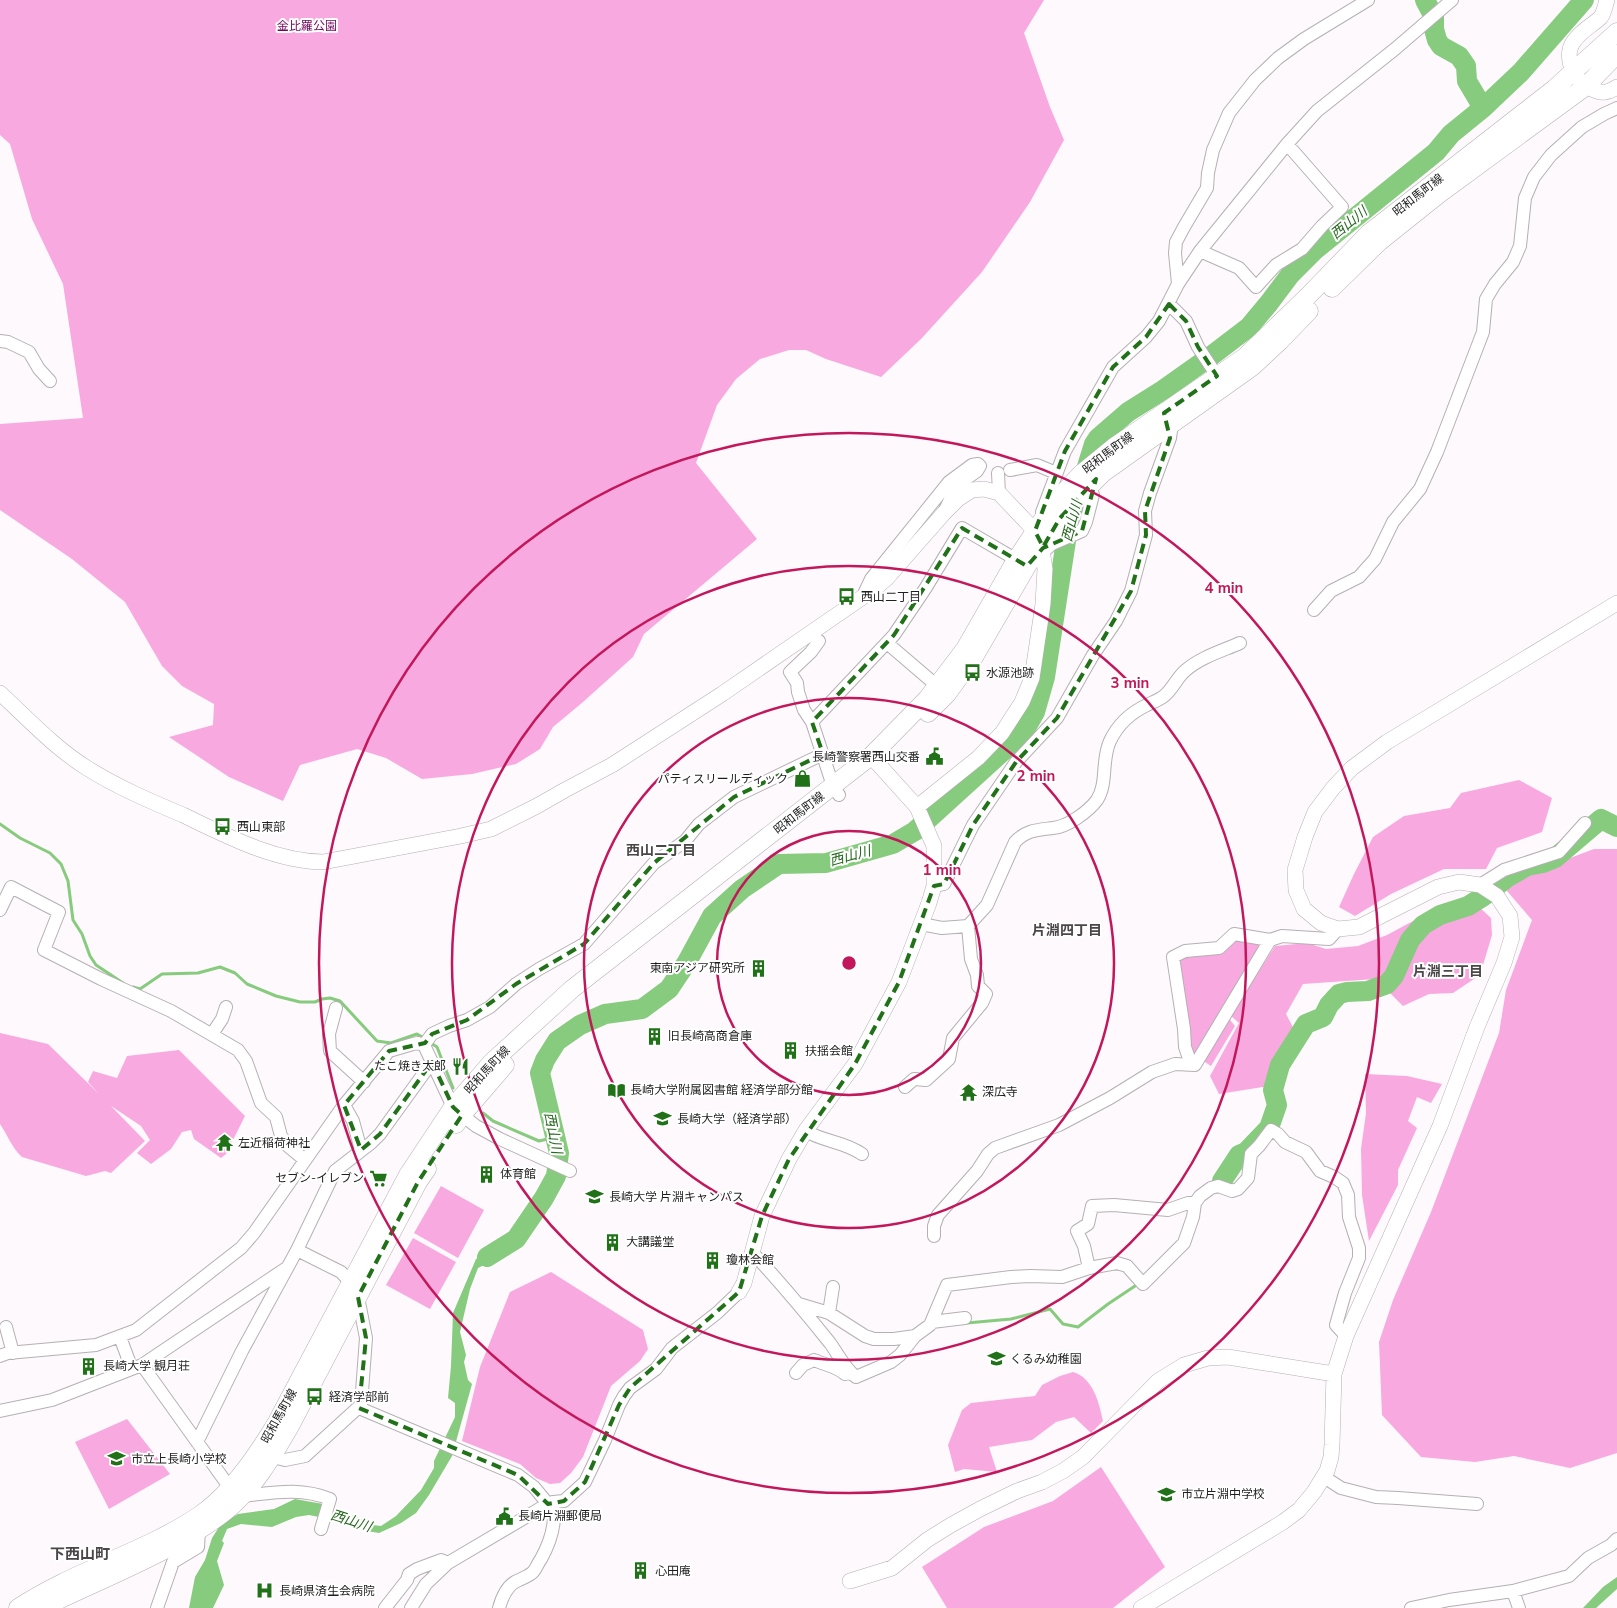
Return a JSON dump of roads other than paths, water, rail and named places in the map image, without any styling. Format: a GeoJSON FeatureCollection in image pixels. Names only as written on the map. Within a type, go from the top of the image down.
{"type":"FeatureCollection","features":[{"type":"Feature","properties":{"kind":"main road","name":"昭和馬町線"},"geometry":{"type":"LineString","coordinates":[[1044,542],[1053,504],[1080,474],[1100,466],[1167,419],[1245,356],[1369,233],[1573,73],[1617,32]]}},
{"type":"Feature","properties":{"kind":"main road","name":"昭和馬町線"},"geometry":{"type":"LineString","coordinates":[[1218,377],[1252,367],[1379,242],[1439,194],[1585,87],[1617,54]]}},
{"type":"Feature","properties":{"kind":"main road","name":"昭和馬町線"},"geometry":{"type":"LineString","coordinates":[[42,1608],[169,1547],[199,1530],[228,1509],[235,1492],[266,1454],[277,1422],[354,1290],[408,1175],[458,1111],[492,1062],[572,989],[875,761],[942,690],[965,649],[1022,563],[1044,542],[1060,518],[1090,486],[1100,466]]}},
{"type":"Feature","properties":{"kind":"main road","name":"昭和馬町線"},"geometry":{"type":"LineString","coordinates":[[18,1608],[62,1583],[162,1538],[235,1492]]}},
{"type":"Feature","properties":{"kind":"street"},"geometry":{"type":"LineString","coordinates":[[1178,284],[1175,254],[1176,242],[1207,188],[1213,150],[1229,113],[1255,80],[1278,58],[1304,39],[1368,0]]}},
{"type":"Feature","properties":{"kind":"street"},"geometry":{"type":"LineString","coordinates":[[917,807],[978,758],[1002,733],[1022,702],[1032,678],[1037,652],[1045,578],[1044,542],[1056,473],[1065,451],[1113,367],[1146,337],[1159,321],[1178,284],[1200,251],[1287,144],[1317,111],[1355,82],[1452,0]]}},
{"type":"Feature","properties":{"kind":"street"},"geometry":{"type":"LineString","coordinates":[[1607,0],[1601,16],[1572,43],[1570,59],[1573,73],[1585,87],[1600,93],[1610,92],[1617,87]]}},
{"type":"Feature","properties":{"kind":"street"},"geometry":{"type":"LineString","coordinates":[[1314,610],[1331,591],[1359,577],[1375,560],[1393,522],[1420,489],[1437,452],[1483,332],[1486,299],[1495,284],[1513,262],[1520,246],[1526,198],[1534,176],[1551,155],[1582,127],[1617,108]]}},
{"type":"Feature","properties":{"kind":"street"},"geometry":{"type":"LineString","coordinates":[[1200,251],[1239,268],[1256,287],[1276,265],[1302,249],[1342,207],[1287,144]]}},
{"type":"Feature","properties":{"kind":"street"},"geometry":{"type":"LineString","coordinates":[[1168,304],[1186,321],[1199,350],[1218,377]]}},
{"type":"Feature","properties":{"kind":"street"},"geometry":{"type":"LineString","coordinates":[[0,341],[8,342],[29,352],[39,369],[50,380]]}},
{"type":"Feature","properties":{"kind":"street"},"geometry":{"type":"LineString","coordinates":[[934,886],[944,884],[973,825],[1016,762],[1057,718],[1132,592],[1146,535],[1145,511],[1170,438],[1171,430],[1167,419]]}},
{"type":"Feature","properties":{"kind":"street"},"geometry":{"type":"LineString","coordinates":[[862,598],[871,579],[949,482],[972,465],[978,464],[980,466],[977,471],[964,479],[955,488],[944,513]]}},
{"type":"Feature","properties":{"kind":"street"},"geometry":{"type":"LineString","coordinates":[[999,493],[1004,472],[1037,465],[1056,473]]}},
{"type":"Feature","properties":{"kind":"street"},"geometry":{"type":"LineString","coordinates":[[1044,542],[1082,531],[1093,495],[1090,486]]}},
{"type":"Feature","properties":{"kind":"street"},"geometry":{"type":"LineString","coordinates":[[0,693],[86,768],[131,792],[242,842],[303,862],[323,862],[491,829],[612,765],[722,694],[862,598],[886,579],[958,499],[972,490],[984,488],[999,493],[1044,542]]}},
{"type":"Feature","properties":{"kind":"street"},"geometry":{"type":"LineString","coordinates":[[812,722],[887,642],[926,589],[962,528],[1022,563]]}},
{"type":"Feature","properties":{"kind":"street"},"geometry":{"type":"LineString","coordinates":[[1141,1608],[1283,1522],[1299,1510],[1324,1477],[1331,1457],[1334,1374],[1346,1336],[1440,1126],[1477,1027],[1504,963],[1512,937],[1510,916],[1497,896],[1480,885],[1459,882],[1438,887],[1360,927],[1338,929],[1320,923],[1304,909],[1296,890],[1295,870],[1315,812],[1333,788],[1352,768],[1387,742],[1617,603]]}},
{"type":"Feature","properties":{"kind":"street"},"geometry":{"type":"LineString","coordinates":[[819,640],[811,652],[790,672],[797,683],[804,710],[812,722],[836,790]]}},
{"type":"Feature","properties":{"kind":"street"},"geometry":{"type":"LineString","coordinates":[[887,642],[942,690]]}},
{"type":"Feature","properties":{"kind":"street"},"geometry":{"type":"LineString","coordinates":[[920,924],[942,928],[968,926],[987,905],[1009,851],[1021,835],[1070,823],[1096,800],[1103,786],[1103,768],[1109,743],[1123,721],[1137,710],[1163,697],[1169,692],[1180,675],[1196,662],[1240,643]]}},
{"type":"Feature","properties":{"kind":"street"},"geometry":{"type":"LineString","coordinates":[[425,1043],[432,1034],[467,1020],[490,1007],[516,984],[584,944],[654,863],[685,841],[699,824],[734,797],[823,754]]}},
{"type":"Feature","properties":{"kind":"street"},"geometry":{"type":"LineString","coordinates":[[411,1608],[426,1584],[448,1563],[551,1503],[564,1501],[585,1482],[619,1405],[630,1388],[656,1369],[672,1348],[717,1314],[739,1292],[744,1283],[762,1216],[789,1159],[806,1131],[855,1064],[899,982],[934,886],[934,846],[917,807],[875,761]]}},
{"type":"Feature","properties":{"kind":"street"},"geometry":{"type":"LineString","coordinates":[[1480,885],[1504,870],[1559,852],[1585,823]]}},
{"type":"Feature","properties":{"kind":"street"},"geometry":{"type":"LineString","coordinates":[[0,910],[11,887],[59,912],[44,950],[171,1011],[238,1050],[246,1061],[261,1103],[276,1117],[281,1136],[288,1146],[305,1160]]}},
{"type":"Feature","properties":{"kind":"street"},"geometry":{"type":"LineString","coordinates":[[905,1087],[914,1079],[926,1080],[949,1059],[953,1038],[982,1003],[986,994],[978,986],[977,975],[971,959],[968,926]]}},
{"type":"Feature","properties":{"kind":"street"},"geometry":{"type":"LineString","coordinates":[[1191,1064],[1185,1047],[1173,957],[1185,951],[1218,948],[1234,934],[1270,940],[1282,936],[1329,939],[1338,929]]}},
{"type":"Feature","properties":{"kind":"street"},"geometry":{"type":"LineString","coordinates":[[934,1236],[934,1226],[938,1215],[995,1148],[1059,1125],[1110,1098],[1152,1072],[1175,1064],[1196,1065],[1270,940]]}},
{"type":"Feature","properties":{"kind":"street"},"geometry":{"type":"LineString","coordinates":[[212,1034],[222,1019],[226,1007]]}},
{"type":"Feature","properties":{"kind":"street"},"geometry":{"type":"LineString","coordinates":[[336,1008],[329,1034],[330,1051],[364,1082]]}},
{"type":"Feature","properties":{"kind":"street"},"geometry":{"type":"LineString","coordinates":[[425,1043],[432,1062],[458,1111],[484,1131],[570,1171]]}},
{"type":"Feature","properties":{"kind":"street"},"geometry":{"type":"LineString","coordinates":[[6,1327],[6,1354],[96,1345],[136,1330],[241,1248],[262,1222],[344,1105],[390,1051],[413,1044],[425,1043]]}},
{"type":"Feature","properties":{"kind":"street"},"geometry":{"type":"LineString","coordinates":[[197,1442],[242,1351],[297,1250],[335,1171],[380,1134],[432,1062]]}},
{"type":"Feature","properties":{"kind":"street"},"geometry":{"type":"LineString","coordinates":[[344,1105],[354,1121],[361,1150]]}},
{"type":"Feature","properties":{"kind":"street"},"geometry":{"type":"LineString","coordinates":[[752,1252],[798,1304],[838,1354],[850,1373],[856,1377],[891,1362],[900,1355],[915,1336],[930,1325],[947,1286],[1011,1277],[1062,1277],[1089,1268],[1117,1263],[1127,1266],[1144,1284],[1184,1243],[1193,1217],[1195,1203],[1206,1191],[1218,1186],[1232,1191],[1238,1189],[1248,1178],[1251,1154],[1271,1130],[1278,1134],[1285,1142],[1306,1152],[1320,1171],[1343,1183],[1348,1195],[1349,1217],[1359,1248],[1360,1258],[1345,1293],[1336,1325],[1346,1336]]}},
{"type":"Feature","properties":{"kind":"street"},"geometry":{"type":"LineString","coordinates":[[806,1131],[815,1136],[851,1146],[862,1154]]}},
{"type":"Feature","properties":{"kind":"street"},"geometry":{"type":"LineString","coordinates":[[1089,1268],[1084,1246],[1077,1230],[1088,1224],[1092,1206],[1114,1204],[1168,1210],[1188,1203],[1195,1203]]}},
{"type":"Feature","properties":{"kind":"street"},"geometry":{"type":"LineString","coordinates":[[266,1454],[285,1460],[305,1456],[359,1408],[366,1338],[354,1290],[341,1272],[297,1250]]}},
{"type":"Feature","properties":{"kind":"street"},"geometry":{"type":"LineString","coordinates":[[0,1411],[52,1400],[137,1367],[287,1267]]}},
{"type":"Feature","properties":{"kind":"street"},"geometry":{"type":"LineString","coordinates":[[829,1313],[833,1287]]}},
{"type":"Feature","properties":{"kind":"street"},"geometry":{"type":"LineString","coordinates":[[798,1304],[829,1313],[874,1340],[915,1336]]}},
{"type":"Feature","properties":{"kind":"street"},"geometry":{"type":"LineString","coordinates":[[932,1322],[964,1318]]}},
{"type":"Feature","properties":{"kind":"street"},"geometry":{"type":"LineString","coordinates":[[120,1337],[137,1367],[235,1492],[289,1491],[314,1493],[330,1499],[321,1529]]}},
{"type":"Feature","properties":{"kind":"street"},"geometry":{"type":"LineString","coordinates":[[850,1581],[892,1568],[927,1540],[951,1525],[980,1509],[1064,1471],[1083,1457],[1158,1381],[1184,1365],[1208,1358],[1228,1357],[1334,1374]]}},
{"type":"Feature","properties":{"kind":"street"},"geometry":{"type":"LineString","coordinates":[[796,1373],[803,1365],[814,1360],[825,1365],[837,1367],[845,1374],[850,1373]]}},
{"type":"Feature","properties":{"kind":"street"},"geometry":{"type":"LineString","coordinates":[[359,1408],[518,1475],[551,1503],[555,1509],[554,1528],[547,1547],[532,1573],[516,1580],[506,1591],[499,1608]]}},
{"type":"Feature","properties":{"kind":"street"},"geometry":{"type":"LineString","coordinates":[[1324,1477],[1341,1488],[1376,1498],[1477,1504]]}},
{"type":"Feature","properties":{"kind":"street"},"geometry":{"type":"LineString","coordinates":[[157,1608],[173,1562],[198,1547],[199,1530]]}},
{"type":"Feature","properties":{"kind":"street"},"geometry":{"type":"LineString","coordinates":[[1411,1608],[1449,1600],[1513,1591],[1569,1576],[1588,1558],[1617,1539]]}},
{"type":"Feature","properties":{"kind":"street"},"geometry":{"type":"LineString","coordinates":[[385,1608],[407,1580],[409,1574],[441,1560],[448,1563]]}},
{"type":"Feature","properties":{"kind":"street"},"geometry":{"type":"LineString","coordinates":[[1513,1591],[1519,1608]]}},
{"type":"Feature","properties":{"kind":"water"},"geometry":{"type":"Polygon","coordinates":[[[505,1240],[513,1247],[502,1256],[478,1268],[470,1289],[460,1332],[466,1355],[464,1362],[468,1380],[472,1384],[452,1456],[416,1513],[401,1523],[379,1533],[309,1515],[296,1517],[272,1527],[241,1524],[227,1529],[217,1561],[224,1585],[213,1608],[189,1608],[195,1577],[205,1560],[212,1538],[221,1524],[238,1514],[274,1509],[295,1499],[323,1504],[339,1515],[356,1516],[373,1525],[381,1526],[396,1516],[421,1490],[434,1468],[434,1461],[455,1417],[455,1403],[448,1398],[453,1313],[476,1259],[505,1240]]]}},
{"type":"Feature","properties":{"kind":"water"},"geometry":{"type":"Polygon","coordinates":[[[1617,1577],[1617,1589],[1596,1608],[1583,1608],[1603,1587],[1617,1577]]]}},
{"type":"Feature","properties":{"kind":"waterway"},"geometry":{"type":"LineString","coordinates":[[1425,0],[1434,17],[1434,29],[1437,40],[1441,46],[1459,56],[1466,66],[1467,81],[1483,108]]}},
{"type":"Feature","properties":{"kind":"waterway","name":"西山川"},"geometry":{"type":"LineString","coordinates":[[487,1257],[516,1239],[544,1198],[556,1176],[559,1153],[540,1073],[545,1060],[557,1041],[580,1025],[605,1014],[642,1009],[669,989],[687,962],[712,916],[742,889],[779,864],[826,863],[893,844],[915,831],[1023,733],[1035,712],[1045,677],[1068,528],[1094,444],[1098,438],[1128,412],[1163,390],[1249,327],[1290,275],[1315,250],[1436,152],[1451,134],[1483,108],[1521,72],[1584,0]]}},
{"type":"Feature","properties":{"kind":"waterway"},"geometry":{"type":"LineString","coordinates":[[1222,1181],[1239,1155],[1246,1152],[1269,1128],[1277,1105],[1273,1090],[1280,1065],[1306,1024],[1323,1017],[1329,1005],[1339,994],[1368,991],[1387,984],[1394,976],[1410,940],[1423,925],[1440,915],[1468,906],[1508,877],[1527,866],[1543,863],[1555,858],[1601,819],[1617,827]]}},
{"type":"Feature","properties":{"kind":"waterway"},"geometry":{"type":"LineString","coordinates":[[0,824],[20,838],[50,853],[61,864],[68,881],[73,920],[82,934],[90,956],[96,965],[123,983]]}},
{"type":"Feature","properties":{"kind":"waterway"},"geometry":{"type":"LineString","coordinates":[[133,987],[140,989],[162,974],[198,973],[220,967],[235,973],[247,984],[276,996],[300,1002],[315,1002],[330,998],[340,1001],[377,1041],[391,1043],[417,1034],[424,1038]]}},
{"type":"Feature","properties":{"kind":"waterway"},"geometry":{"type":"LineString","coordinates":[[429,1042],[437,1047],[453,1088]]}},
{"type":"Feature","properties":{"kind":"waterway"},"geometry":{"type":"LineString","coordinates":[[483,1113],[493,1121],[539,1141],[556,1137]]}},
{"type":"Feature","properties":{"kind":"waterway"},"geometry":{"type":"LineString","coordinates":[[967,1323],[1011,1319],[1050,1309],[1063,1324],[1078,1327],[1135,1286]]}},
{"type":"Feature","properties":{"kind":"place","name":"西山二丁目"},"geometry":{"type":"Point","coordinates":[847,597]}},
{"type":"Feature","properties":{"kind":"place","name":"水源池跡"},"geometry":{"type":"Point","coordinates":[972,673]}},
{"type":"Feature","properties":{"kind":"place","name":"長崎警察署西山交番"},"geometry":{"type":"Point","coordinates":[934,757]}},
{"type":"Feature","properties":{"kind":"place","name":"パティスリールディック"},"geometry":{"type":"Point","coordinates":[802,779]}},
{"type":"Feature","properties":{"kind":"place","name":"西山東部"},"geometry":{"type":"Point","coordinates":[223,827]}},
{"type":"Feature","properties":{"kind":"place","name":"東南アジア研究所"},"geometry":{"type":"Point","coordinates":[759,968]}},
{"type":"Feature","properties":{"kind":"place","name":"旧長崎高商倉庫"},"geometry":{"type":"Point","coordinates":[654,1036]}},
{"type":"Feature","properties":{"kind":"place","name":"扶揺会館"},"geometry":{"type":"Point","coordinates":[791,1051]}},
{"type":"Feature","properties":{"kind":"place","name":"たこ焼き太郎"},"geometry":{"type":"Point","coordinates":[460,1066]}},
{"type":"Feature","properties":{"kind":"place","name":"長崎大学附属図書館 経済学部分館"},"geometry":{"type":"Point","coordinates":[616,1090]}},
{"type":"Feature","properties":{"kind":"place","name":"深広寺"},"geometry":{"type":"Point","coordinates":[968,1092]}},
{"type":"Feature","properties":{"kind":"place","name":"長崎大学（経済学部）"},"geometry":{"type":"Point","coordinates":[663,1119]}},
{"type":"Feature","properties":{"kind":"place","name":"左近稲荷神社"},"geometry":{"type":"Point","coordinates":[224,1143]}},
{"type":"Feature","properties":{"kind":"place","name":"体育館"},"geometry":{"type":"Point","coordinates":[486,1174]}},
{"type":"Feature","properties":{"kind":"place","name":"セブン-イレブン"},"geometry":{"type":"Point","coordinates":[378,1178]}},
{"type":"Feature","properties":{"kind":"place","name":"長崎大学 片淵キャンパス"},"geometry":{"type":"Point","coordinates":[595,1197]}},
{"type":"Feature","properties":{"kind":"place","name":"大講議堂"},"geometry":{"type":"Point","coordinates":[612,1242]}},
{"type":"Feature","properties":{"kind":"place","name":"瓊林会館"},"geometry":{"type":"Point","coordinates":[712,1260]}},
{"type":"Feature","properties":{"kind":"place","name":"くるみ幼稚園"},"geometry":{"type":"Point","coordinates":[996,1359]}},
{"type":"Feature","properties":{"kind":"place","name":"長崎大学 観月荘"},"geometry":{"type":"Point","coordinates":[89,1366]}},
{"type":"Feature","properties":{"kind":"place","name":"経済学部前"},"geometry":{"type":"Point","coordinates":[315,1397]}},
{"type":"Feature","properties":{"kind":"place","name":"市立上長崎小学校"},"geometry":{"type":"Point","coordinates":[117,1459]}},
{"type":"Feature","properties":{"kind":"place","name":"市立片淵中学校"},"geometry":{"type":"Point","coordinates":[1167,1494]}},
{"type":"Feature","properties":{"kind":"place","name":"長崎片淵郵便局"},"geometry":{"type":"Point","coordinates":[504,1516]}},
{"type":"Feature","properties":{"kind":"place","name":"心田庵"},"geometry":{"type":"Point","coordinates":[641,1571]}},
{"type":"Feature","properties":{"kind":"place","name":"長崎県済生会病院"},"geometry":{"type":"Point","coordinates":[265,1591]}},
{"type":"Feature","properties":{"kind":"district","name":"西山二丁目"},"geometry":{"type":"Point","coordinates":[661,850]}},
{"type":"Feature","properties":{"kind":"district","name":"片淵四丁目"},"geometry":{"type":"Point","coordinates":[1067,930]}},
{"type":"Feature","properties":{"kind":"district","name":"片淵三丁目"},"geometry":{"type":"Point","coordinates":[1448,971]}},
{"type":"Feature","properties":{"kind":"district","name":"下西山町"},"geometry":{"type":"Point","coordinates":[80,1554]}},
{"type":"Feature","properties":{"kind":"park label","name":"金比羅公園"},"geometry":{"type":"Point","coordinates":[307,26]}}]}
